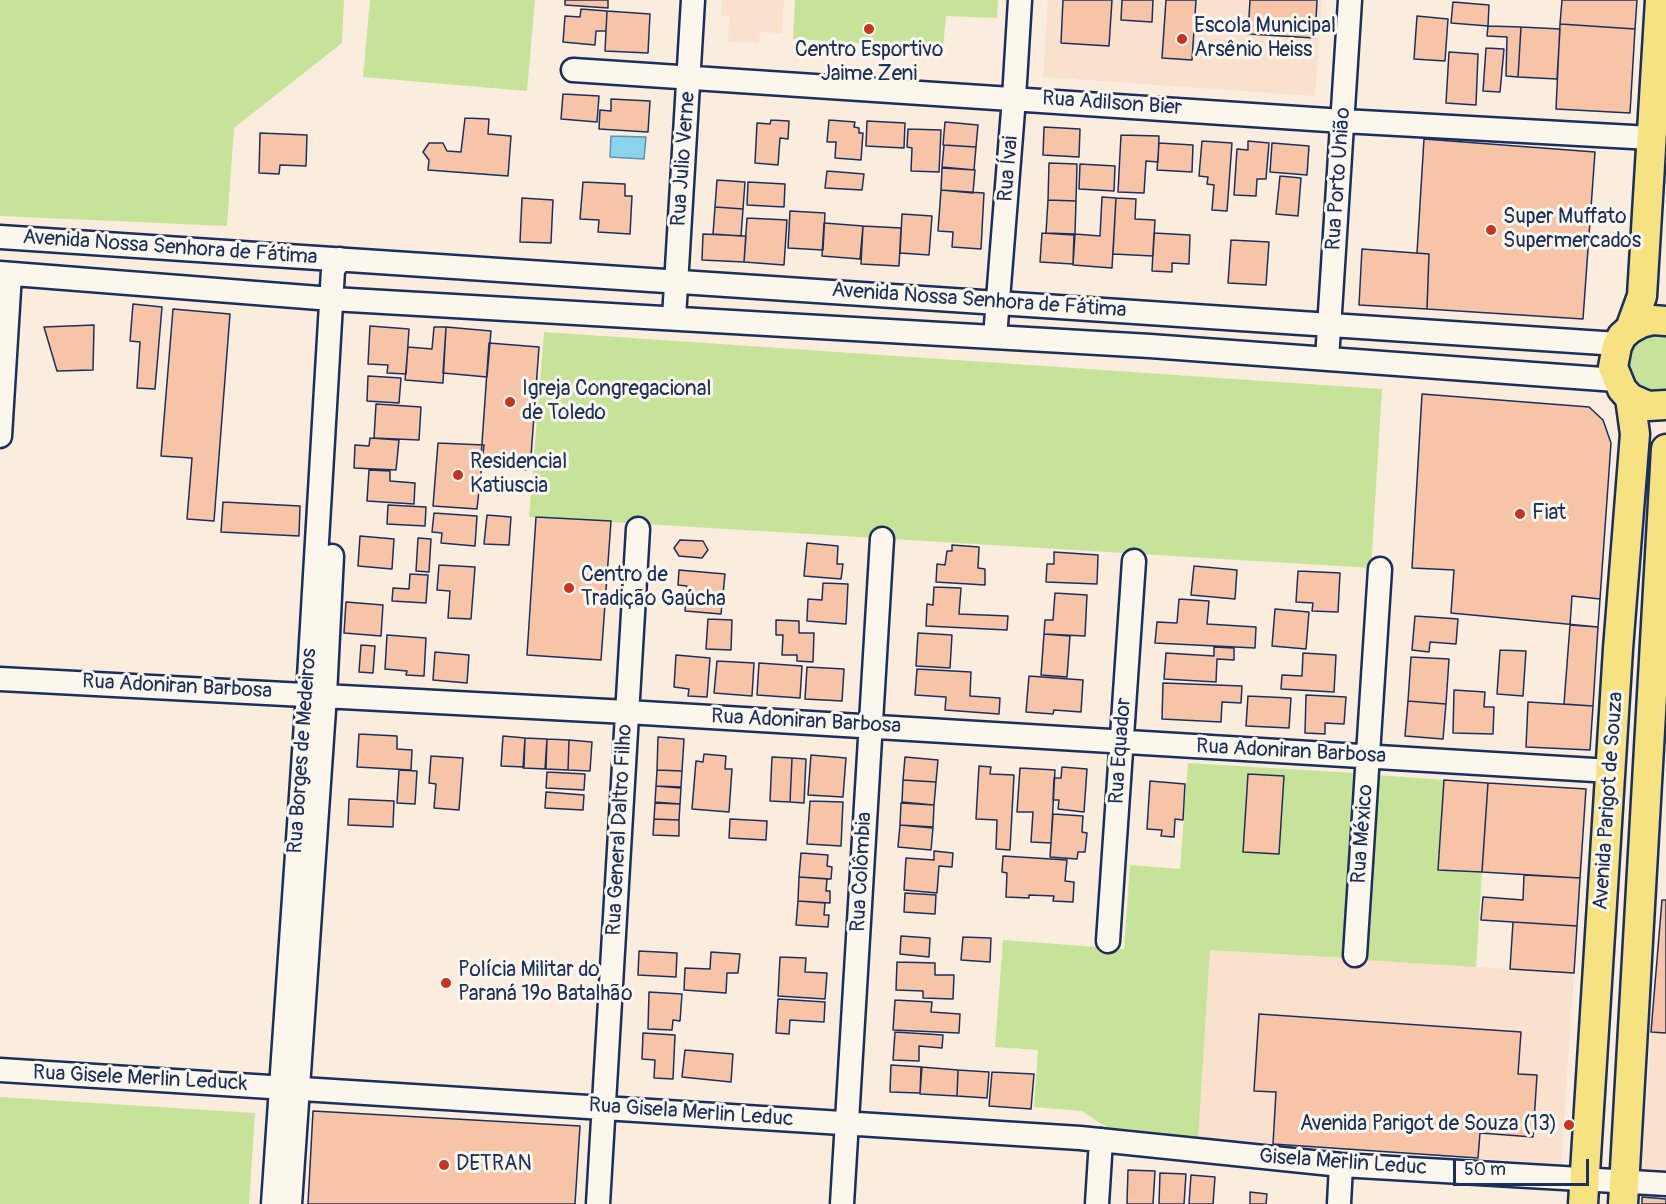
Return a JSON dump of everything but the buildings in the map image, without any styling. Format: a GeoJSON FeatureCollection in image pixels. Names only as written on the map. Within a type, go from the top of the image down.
{"type":"FeatureCollection","features":[{"type":"Feature","properties":{"kind":"main road","name":"Avenida Parigot de Souza"},"geometry":{"type":"LineString","coordinates":[[1584,1191],[1618,649],[1635,434],[1623,389],[1613,368],[1614,357],[1641,296],[1660,0]]}},
{"type":"Feature","properties":{"kind":"main road"},"geometry":{"type":"LineString","coordinates":[[1624,336],[1641,322],[1666,321]]}},
{"type":"Feature","properties":{"kind":"main road"},"geometry":{"type":"LineString","coordinates":[[1623,389],[1648,406],[1666,405]]}},
{"type":"Feature","properties":{"kind":"main road","name":"Avenida Parigot de Souza"},"geometry":{"type":"LineString","coordinates":[[1624,1193],[1666,449]]}},
{"type":"Feature","properties":{"kind":"street","name":"Rua Julio Verne"},"geometry":{"type":"LineString","coordinates":[[674,318],[693,0]]}},
{"type":"Feature","properties":{"kind":"street","name":"Rua Ívai"},"geometry":{"type":"LineString","coordinates":[[995,337],[1020,0]]}},
{"type":"Feature","properties":{"kind":"street","name":"Rua Porto União"},"geometry":{"type":"LineString","coordinates":[[1328,359],[1350,0]]}},
{"type":"Feature","properties":{"kind":"street","name":"Rua Adilson Bier"},"geometry":{"type":"LineString","coordinates":[[573,70],[1343,121],[1651,138]]}},
{"type":"Feature","properties":{"kind":"street","name":"Avenida Nossa Senhora de Fátima"},"geometry":{"type":"LineString","coordinates":[[0,237],[1330,325],[1624,336]]}},
{"type":"Feature","properties":{"kind":"street","name":"Avenida Nossa Senhora de Fátima"},"geometry":{"type":"LineString","coordinates":[[338,299],[333,270],[340,259]]}},
{"type":"Feature","properties":{"kind":"street","name":"Avenida Nossa Senhora de Fátima"},"geometry":{"type":"LineString","coordinates":[[5,274],[338,299],[995,337],[1328,359],[1623,389]]}},
{"type":"Feature","properties":{"kind":"street"},"geometry":{"type":"LineString","coordinates":[[0,436],[5,274]]}},
{"type":"Feature","properties":{"kind":"street","name":"Rua Borges de Medeiros"},"geometry":{"type":"LineString","coordinates":[[273,1204],[289,1088],[316,694],[338,299]]}},
{"type":"Feature","properties":{"kind":"street","name":"Rua General Daltro Filho"},"geometry":{"type":"LineString","coordinates":[[598,1204],[638,529]]}},
{"type":"Feature","properties":{"kind":"street","name":"Rua Colômbia"},"geometry":{"type":"LineString","coordinates":[[842,1204],[882,539]]}},
{"type":"Feature","properties":{"kind":"street","name":"Rua Equador"},"geometry":{"type":"LineString","coordinates":[[1108,941],[1134,561]]}},
{"type":"Feature","properties":{"kind":"street","name":"Rua México"},"geometry":{"type":"LineString","coordinates":[[1355,955],[1380,569]]}},
{"type":"Feature","properties":{"kind":"street","name":"Rua Adoniran Barbosa"},"geometry":{"type":"LineString","coordinates":[[0,679],[316,694],[1611,771]]}},
{"type":"Feature","properties":{"kind":"street","name":"Rua Gisele Merlin Leduck"},"geometry":{"type":"LineString","coordinates":[[0,1070],[289,1088]]}},
{"type":"Feature","properties":{"kind":"street","name":"Rua Borges de Medeiros"},"geometry":{"type":"LineString","coordinates":[[289,1088],[290,1204]]}},
{"type":"Feature","properties":{"kind":"street","name":"Rua Gisela Merlin Leduc"},"geometry":{"type":"LineString","coordinates":[[289,1088],[1101,1140]]}},
{"type":"Feature","properties":{"kind":"street"},"geometry":{"type":"LineString","coordinates":[[1097,1204],[1101,1140]]}},
{"type":"Feature","properties":{"kind":"street","name":"Gisela Merlin Leduc"},"geometry":{"type":"LineString","coordinates":[[1101,1140],[1584,1191],[1624,1193],[1666,1184]]}},
{"type":"Feature","properties":{"kind":"street"},"geometry":{"type":"LineString","coordinates":[[1339,1204],[1341,1165]]}},
{"type":"Feature","properties":{"kind":"shaded area"},"geometry":{"type":"Polygon","coordinates":[[[722,0],[784,0],[782,33],[760,32],[759,43],[728,42],[729,16],[721,15],[722,0]]]}},
{"type":"Feature","properties":{"kind":"shaded area","name":"Escola Municipal Arsênio Heiss"},"geometry":{"type":"Polygon","coordinates":[[[1048,0],[1322,0],[1315,96],[1043,77],[1048,0]]]}},
{"type":"Feature","properties":{"kind":"shaded area"},"geometry":{"type":"Polygon","coordinates":[[[1210,950],[1574,973],[1561,1164],[1198,1141],[1210,950]]]}},
{"type":"Feature","properties":{"kind":"shaded area"},"geometry":{"type":"Polygon","coordinates":[[[1651,1032],[1666,1033],[1666,1184],[1641,1182],[1651,1032]]]}},
{"type":"Feature","properties":{"kind":"green space"},"geometry":{"type":"Polygon","coordinates":[[[0,0],[344,0],[342,43],[234,128],[227,226],[0,216],[0,0]]]}},
{"type":"Feature","properties":{"kind":"green space"},"geometry":{"type":"Polygon","coordinates":[[[370,0],[535,0],[527,91],[363,77],[370,0]]]}},
{"type":"Feature","properties":{"kind":"green space","name":"Centro Esportivo Jaime Zeni"},"geometry":{"type":"Polygon","coordinates":[[[795,0],[998,0],[997,18],[946,16],[943,48],[793,39],[795,0]]]}},
{"type":"Feature","properties":{"kind":"green space"},"geometry":{"type":"Polygon","coordinates":[[[1666,330],[1666,396],[1637,392],[1622,358],[1636,335],[1666,330]]]}},
{"type":"Feature","properties":{"kind":"green space"},"geometry":{"type":"Polygon","coordinates":[[[544,332],[1382,389],[1371,568],[529,517],[544,332]]]}},
{"type":"Feature","properties":{"kind":"green space"},"geometry":{"type":"Polygon","coordinates":[[[1188,763],[1354,773],[1345,958],[1210,950],[1198,1141],[1121,1137],[1082,1111],[1034,1107],[1038,1050],[995,1047],[1003,940],[1124,949],[1130,865],[1180,869],[1188,763]]]}},
{"type":"Feature","properties":{"kind":"green space"},"geometry":{"type":"Polygon","coordinates":[[[1377,775],[1444,780],[1438,869],[1482,872],[1476,967],[1364,960],[1377,775]]]}},
{"type":"Feature","properties":{"kind":"green space"},"geometry":{"type":"Polygon","coordinates":[[[0,1097],[255,1113],[249,1204],[0,1204],[0,1097]]]}},
{"type":"Feature","properties":{"kind":"water"},"geometry":{"type":"Polygon","coordinates":[[[611,136],[646,137],[644,159],[610,157],[611,136]]]}},
{"type":"Feature","properties":{"kind":"place","name":"Centro Esportivo Jaime Zeni"},"geometry":{"type":"Point","coordinates":[869,29]}},
{"type":"Feature","properties":{"kind":"place","name":"Escola Municipal Arsênio Heiss"},"geometry":{"type":"Point","coordinates":[1182,39]}},
{"type":"Feature","properties":{"kind":"place","name":"Super Muffato Supermercados"},"geometry":{"type":"Point","coordinates":[1491,230]}},
{"type":"Feature","properties":{"kind":"place","name":"Igreja Congregacional de Toledo"},"geometry":{"type":"Point","coordinates":[510,402]}},
{"type":"Feature","properties":{"kind":"place","name":"Residencial Katiuscia"},"geometry":{"type":"Point","coordinates":[458,475]}},
{"type":"Feature","properties":{"kind":"place","name":"Fiat"},"geometry":{"type":"Point","coordinates":[1520,514]}},
{"type":"Feature","properties":{"kind":"place","name":"Centro de Tradição Gaúcha"},"geometry":{"type":"Point","coordinates":[569,588]}},
{"type":"Feature","properties":{"kind":"place","name":"Polícia Militar do Paraná 19º Batalhão"},"geometry":{"type":"Point","coordinates":[446,983]}},
{"type":"Feature","properties":{"kind":"place","name":"Avenida Parigot de Souza (13)"},"geometry":{"type":"Point","coordinates":[1569,1125]}},
{"type":"Feature","properties":{"kind":"place","name":"DETRAN"},"geometry":{"type":"Point","coordinates":[444,1165]}}]}
